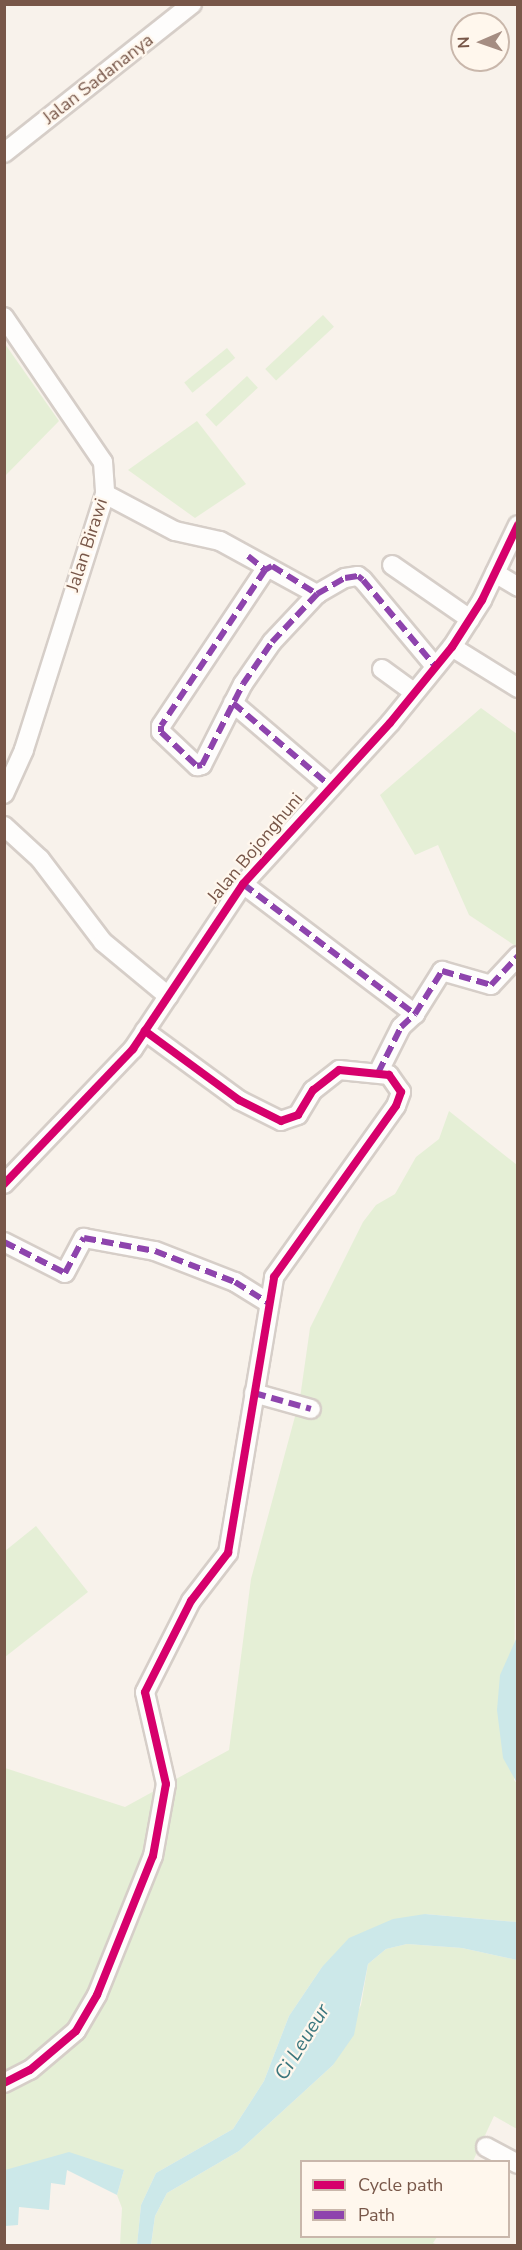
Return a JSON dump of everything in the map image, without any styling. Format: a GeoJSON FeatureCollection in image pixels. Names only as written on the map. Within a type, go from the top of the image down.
{"type":"FeatureCollection","features":[{"type":"Feature","properties":{"kind":"street","name":"Jalan Sadananya"},"geometry":{"type":"LineString","coordinates":[[4,153],[192,4]]}},
{"type":"Feature","properties":{"kind":"street","name":"Jalan Birawi"},"geometry":{"type":"LineString","coordinates":[[4,316],[103,462],[105,494],[24,750],[4,794]]}},
{"type":"Feature","properties":{"kind":"street"},"geometry":{"type":"LineString","coordinates":[[105,494],[175,531],[220,541],[265,570]]}},
{"type":"Feature","properties":{"kind":"street","name":"Jalan Bojonghuni"},"geometry":{"type":"LineString","coordinates":[[4,1184],[80,1110],[145,1031],[243,884],[452,647],[495,573],[518,525]]}},
{"type":"Feature","properties":{"kind":"street"},"geometry":{"type":"LineString","coordinates":[[392,565],[470,619]]}},
{"type":"Feature","properties":{"kind":"street"},"geometry":{"type":"LineString","coordinates":[[317,594],[272,566],[265,570],[161,732],[197,766],[202,765],[233,703],[272,642],[317,594],[358,576],[435,666]]}},
{"type":"Feature","properties":{"kind":"street"},"geometry":{"type":"LineString","coordinates":[[495,573],[518,587]]}},
{"type":"Feature","properties":{"kind":"street"},"geometry":{"type":"LineString","coordinates":[[452,647],[518,688]]}},
{"type":"Feature","properties":{"kind":"street"},"geometry":{"type":"LineString","coordinates":[[382,669],[414,692]]}},
{"type":"Feature","properties":{"kind":"street"},"geometry":{"type":"LineString","coordinates":[[233,703],[329,785]]}},
{"type":"Feature","properties":{"kind":"street"},"geometry":{"type":"LineString","coordinates":[[7,836],[40,859],[103,942],[168,996]]}},
{"type":"Feature","properties":{"kind":"street"},"geometry":{"type":"LineString","coordinates":[[243,884],[415,1014]]}},
{"type":"Feature","properties":{"kind":"street"},"geometry":{"type":"LineString","coordinates":[[378,1073],[401,1027],[415,1014],[442,971],[491,985],[518,956]]}},
{"type":"Feature","properties":{"kind":"street"},"geometry":{"type":"LineString","coordinates":[[4,2083],[30,2070],[76,2031],[97,1995],[153,1856],[166,1784],[144,1692],[191,1601],[228,1553],[274,1277],[396,1106],[400,1086],[378,1073],[339,1070],[313,1090],[298,1115],[281,1121],[239,1100],[145,1031]]}},
{"type":"Feature","properties":{"kind":"street"},"geometry":{"type":"LineString","coordinates":[[4,1242],[65,1273],[84,1238],[155,1251],[235,1282],[269,1303]]}},
{"type":"Feature","properties":{"kind":"street"},"geometry":{"type":"LineString","coordinates":[[254,1393],[311,1409]]}},
{"type":"Feature","properties":{"kind":"street"},"geometry":{"type":"LineString","coordinates":[[486,2147],[518,2164]]}},
{"type":"Feature","properties":{"kind":"green space"},"geometry":{"type":"Polygon","coordinates":[[[323,315],[334,327],[276,381],[265,369],[323,315]]]}},
{"type":"Feature","properties":{"kind":"green space"},"geometry":{"type":"Polygon","coordinates":[[[5,344],[59,421],[4,476],[5,344]]]}},
{"type":"Feature","properties":{"kind":"green space"},"geometry":{"type":"Polygon","coordinates":[[[227,348],[235,358],[192,393],[184,383],[227,348]]]}},
{"type":"Feature","properties":{"kind":"green space"},"geometry":{"type":"Polygon","coordinates":[[[247,376],[258,388],[216,427],[205,415],[247,376]]]}},
{"type":"Feature","properties":{"kind":"green space"},"geometry":{"type":"Polygon","coordinates":[[[197,421],[246,484],[195,518],[128,470],[197,421]]]}},
{"type":"Feature","properties":{"kind":"green space"},"geometry":{"type":"Polygon","coordinates":[[[481,708],[517,734],[517,947],[469,915],[438,845],[415,855],[380,795],[481,708]]]}},
{"type":"Feature","properties":{"kind":"green space"},"geometry":{"type":"Polygon","coordinates":[[[449,1111],[517,1165],[514,1780],[517,1783],[517,1922],[425,1914],[322,1967],[289,2016],[264,2081],[233,2129],[156,2173],[141,2205],[137,2245],[120,2245],[122,2208],[117,2195],[124,2170],[5,2170],[5,1768],[125,1807],[229,1750],[251,1579],[300,1398],[310,1328],[363,1222],[376,1205],[395,1194],[416,1157],[439,1139],[449,1111]]]}},
{"type":"Feature","properties":{"kind":"green space"},"geometry":{"type":"Polygon","coordinates":[[[36,1526],[88,1592],[5,1657],[5,1551],[36,1526]]]}},
{"type":"Feature","properties":{"kind":"green space"},"geometry":{"type":"Polygon","coordinates":[[[407,1944],[462,1948],[517,1960],[517,2129],[494,2116],[473,2160],[300,2160],[300,2238],[436,2238],[433,2243],[438,2245],[151,2246],[155,2216],[167,2193],[239,2151],[333,2065],[361,2005],[368,1964],[386,1949],[407,1944]]]}},
{"type":"Feature","properties":{"kind":"water"},"geometry":{"type":"Polygon","coordinates":[[[517,1637],[517,1783],[503,1758],[497,1710],[500,1675],[517,1637]]]}},
{"type":"Feature","properties":{"kind":"water","name":"Ci Leueur"},"geometry":{"type":"Polygon","coordinates":[[[425,1914],[517,1922],[517,1960],[462,1948],[407,1944],[386,1949],[368,1964],[354,2035],[333,2065],[239,2151],[167,2193],[155,2216],[151,2245],[137,2245],[141,2205],[156,2173],[233,2129],[264,2081],[289,2016],[322,1967],[349,1938],[393,1919],[425,1914]]]}},
{"type":"Feature","properties":{"kind":"water"},"geometry":{"type":"Polygon","coordinates":[[[69,2152],[124,2170],[117,2195],[67,2170],[65,2185],[51,2183],[49,2210],[19,2207],[18,2225],[5,2226],[5,2170],[69,2152]]]}},
{"type":"Feature","properties":{"kind":"marked path"},"geometry":{"type":"LineString","coordinates":[[248,556],[265,570],[272,566],[317,594]]}},
{"type":"Feature","properties":{"kind":"marked path"},"geometry":{"type":"LineString","coordinates":[[265,570],[161,726],[161,732],[197,766],[202,765],[243,684],[272,642],[317,594],[345,578],[358,576],[363,580],[435,666]]}},
{"type":"Feature","properties":{"kind":"marked path"},"geometry":{"type":"LineString","coordinates":[[233,703],[329,785]]}},
{"type":"Feature","properties":{"kind":"marked path"},"geometry":{"type":"LineString","coordinates":[[243,884],[415,1014]]}},
{"type":"Feature","properties":{"kind":"marked path"},"geometry":{"type":"LineString","coordinates":[[378,1073],[401,1027],[415,1014],[442,971],[491,985],[518,956]]}},
{"type":"Feature","properties":{"kind":"marked path"},"geometry":{"type":"LineString","coordinates":[[4,1242],[65,1273],[84,1238],[155,1251],[235,1282],[269,1303]]}},
{"type":"Feature","properties":{"kind":"marked path"},"geometry":{"type":"LineString","coordinates":[[254,1393],[311,1409]]}},
{"type":"Feature","properties":{"kind":"cycle path"},"geometry":{"type":"LineString","coordinates":[[4,1184],[133,1049],[243,884],[390,723],[452,647],[482,600],[518,525]]}},
{"type":"Feature","properties":{"kind":"cycle path"},"geometry":{"type":"LineString","coordinates":[[4,2083],[30,2070],[76,2031],[97,1995],[153,1856],[166,1784],[145,1692],[191,1601],[228,1553],[274,1277],[396,1106],[401,1092],[389,1075],[339,1070],[313,1090],[298,1115],[281,1121],[239,1100],[145,1031]]}}]}
